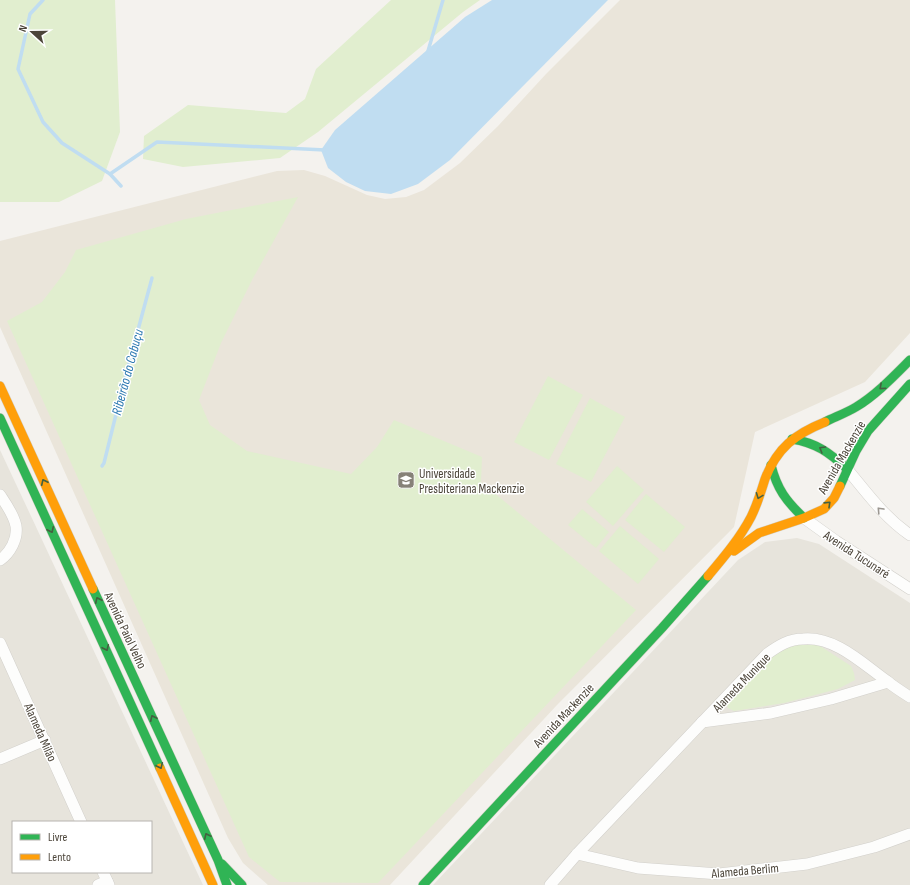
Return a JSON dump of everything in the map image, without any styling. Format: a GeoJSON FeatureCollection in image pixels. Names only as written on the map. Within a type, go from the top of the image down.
{"type":"FeatureCollection","features":[{"type":"Feature","properties":{"kind":"main road","name":"Avenida Mackenzie"},"geometry":{"type":"LineString","coordinates":[[423,885],[649,642],[721,561],[742,533],[754,510],[771,465],[781,450],[792,439],[805,430],[861,404],[888,382],[910,360]]}},
{"type":"Feature","properties":{"kind":"main road","name":"Avenida Mackenzie"},"geometry":{"type":"LineString","coordinates":[[721,561],[759,533],[804,518],[824,508],[834,498],[856,451],[868,431],[910,384]]}},
{"type":"Feature","properties":{"kind":"main road","name":"Avenida Paiol Velho"},"geometry":{"type":"LineString","coordinates":[[0,386],[218,860],[227,885]]}},
{"type":"Feature","properties":{"kind":"main road","name":"Avenida Paiol Velho"},"geometry":{"type":"LineString","coordinates":[[0,418],[213,885]]}},
{"type":"Feature","properties":{"kind":"main road"},"geometry":{"type":"LineString","coordinates":[[792,439],[806,441],[822,448],[847,469]]}},
{"type":"Feature","properties":{"kind":"main road"},"geometry":{"type":"LineString","coordinates":[[771,465],[775,482],[781,494],[804,518]]}},
{"type":"Feature","properties":{"kind":"main road"},"geometry":{"type":"LineString","coordinates":[[218,860],[242,885]]}},
{"type":"Feature","properties":{"kind":"street"},"geometry":{"type":"LineString","coordinates":[[847,469],[873,503],[898,527],[910,535]]}},
{"type":"Feature","properties":{"kind":"street"},"geometry":{"type":"LineString","coordinates":[[0,495],[10,511],[16,527],[11,549],[0,560]]}},
{"type":"Feature","properties":{"kind":"street","name":"Avenida Tucunaré"},"geometry":{"type":"LineString","coordinates":[[804,518],[836,541],[910,589]]}},
{"type":"Feature","properties":{"kind":"street","name":"Alameda Munique"},"geometry":{"type":"LineString","coordinates":[[550,885],[577,854],[767,654],[781,644],[803,638],[818,639],[834,645],[861,662],[910,697]]}},
{"type":"Feature","properties":{"kind":"street","name":"Alameda Milão"},"geometry":{"type":"LineString","coordinates":[[0,643],[81,821]]}},
{"type":"Feature","properties":{"kind":"street","name":"Alameda Munique"},"geometry":{"type":"LineString","coordinates":[[702,722],[771,713],[888,682]]}},
{"type":"Feature","properties":{"kind":"street"},"geometry":{"type":"LineString","coordinates":[[0,758],[45,740]]}},
{"type":"Feature","properties":{"kind":"street","name":"Alameda Berlim"},"geometry":{"type":"LineString","coordinates":[[577,854],[638,868],[719,874],[807,864],[874,847],[910,834]]}},
{"type":"Feature","properties":{"kind":"shaded area","name":"Universidade Presbiteriana Mackenzie"},"geometry":{"type":"Polygon","coordinates":[[[620,0],[910,0],[910,333],[865,382],[755,432],[734,527],[557,705],[390,885],[268,885],[243,863],[228,838],[0,327],[0,241],[277,171],[304,170],[325,176],[367,195],[385,199],[406,197],[424,190],[460,163],[620,0]]]}},
{"type":"Feature","properties":{"kind":"shaded area"},"geometry":{"type":"Polygon","coordinates":[[[0,450],[203,885],[0,885],[0,450]]]}},
{"type":"Feature","properties":{"kind":"shaded area"},"geometry":{"type":"Polygon","coordinates":[[[797,538],[819,544],[910,603],[910,885],[433,885],[738,560],[765,542],[797,538]]]}},
{"type":"Feature","properties":{"kind":"green space"},"geometry":{"type":"Polygon","coordinates":[[[0,0],[115,0],[120,132],[102,181],[59,202],[0,202],[0,0]]]}},
{"type":"Feature","properties":{"kind":"green space"},"geometry":{"type":"Polygon","coordinates":[[[391,0],[480,0],[463,12],[318,132],[280,158],[183,167],[143,159],[144,136],[188,105],[286,113],[305,99],[316,69],[391,0]]]}},
{"type":"Feature","properties":{"kind":"green space"},"geometry":{"type":"Polygon","coordinates":[[[298,197],[252,280],[221,343],[199,400],[210,425],[247,451],[351,474],[377,447],[394,420],[482,457],[481,482],[636,610],[378,883],[280,882],[249,857],[7,321],[42,302],[65,272],[76,250],[186,219],[298,197]]]}},
{"type":"Feature","properties":{"kind":"green space"},"geometry":{"type":"Polygon","coordinates":[[[548,376],[583,395],[549,460],[514,442],[548,376]]]}},
{"type":"Feature","properties":{"kind":"green space"},"geometry":{"type":"Polygon","coordinates":[[[590,398],[625,417],[591,482],[556,464],[590,398]]]}},
{"type":"Feature","properties":{"kind":"green space"},"geometry":{"type":"Polygon","coordinates":[[[617,466],[644,490],[613,526],[586,502],[617,466]]]}},
{"type":"Feature","properties":{"kind":"green space"},"geometry":{"type":"Polygon","coordinates":[[[646,494],[685,527],[664,552],[625,520],[646,494]]]}},
{"type":"Feature","properties":{"kind":"green space"},"geometry":{"type":"Polygon","coordinates":[[[582,509],[609,532],[596,548],[568,525],[582,509]]]}},
{"type":"Feature","properties":{"kind":"green space"},"geometry":{"type":"Polygon","coordinates":[[[620,526],[659,559],[638,584],[599,551],[620,526]]]}},
{"type":"Feature","properties":{"kind":"green space"},"geometry":{"type":"Polygon","coordinates":[[[817,644],[851,666],[855,680],[838,689],[784,703],[734,711],[728,708],[726,703],[771,656],[792,645],[817,644]]]}},
{"type":"Feature","properties":{"kind":"water"},"geometry":{"type":"Polygon","coordinates":[[[492,0],[608,0],[450,160],[418,184],[391,194],[365,191],[346,182],[328,168],[321,150],[335,130],[465,17],[492,0]]]}},
{"type":"Feature","properties":{"kind":"waterway","name":"Ribeirão do Cabuçu"},"geometry":{"type":"LineString","coordinates":[[43,0],[30,14],[18,69],[43,122],[62,143],[110,174],[121,186]]}},
{"type":"Feature","properties":{"kind":"waterway"},"geometry":{"type":"LineString","coordinates":[[428,51],[443,0]]}},
{"type":"Feature","properties":{"kind":"waterway"},"geometry":{"type":"LineString","coordinates":[[110,174],[157,142],[325,150]]}},
{"type":"Feature","properties":{"kind":"waterway","name":"Ribeirão do Cabuçu"},"geometry":{"type":"LineString","coordinates":[[102,466],[152,278]]}},
{"type":"Feature","properties":{"kind":"traffic: fast"},"geometry":{"type":"LineString","coordinates":[[825,422],[856,407],[870,397],[910,360]]}},
{"type":"Feature","properties":{"kind":"traffic: fast"},"geometry":{"type":"LineString","coordinates":[[840,486],[856,451],[868,431],[910,384]]}},
{"type":"Feature","properties":{"kind":"traffic: fast"},"geometry":{"type":"LineString","coordinates":[[0,418],[160,768]]}},
{"type":"Feature","properties":{"kind":"traffic: fast"},"geometry":{"type":"LineString","coordinates":[[792,439],[808,443],[822,449],[847,469]]}},
{"type":"Feature","properties":{"kind":"traffic: fast"},"geometry":{"type":"LineString","coordinates":[[771,465],[779,488],[792,506],[804,518]]}},
{"type":"Feature","properties":{"kind":"traffic: fast"},"geometry":{"type":"LineString","coordinates":[[423,885],[662,628],[708,576]]}},
{"type":"Feature","properties":{"kind":"traffic: fast"},"geometry":{"type":"LineString","coordinates":[[93,589],[218,860],[227,885]]}},
{"type":"Feature","properties":{"kind":"traffic: fast"},"geometry":{"type":"LineString","coordinates":[[222,864],[242,885]]}},
{"type":"Feature","properties":{"kind":"traffic: slow"},"geometry":{"type":"LineString","coordinates":[[0,386],[93,589]]}},
{"type":"Feature","properties":{"kind":"traffic: slow"},"geometry":{"type":"LineString","coordinates":[[708,576],[747,525],[770,468],[781,451],[796,437],[825,422]]}},
{"type":"Feature","properties":{"kind":"traffic: slow"},"geometry":{"type":"LineString","coordinates":[[734,551],[759,533],[804,518],[824,509],[834,498],[840,486]]}},
{"type":"Feature","properties":{"kind":"traffic: slow"},"geometry":{"type":"LineString","coordinates":[[160,768],[213,885]]}},
{"type":"Feature","properties":{"kind":"place","name":"Universidade Presbiteriana Mackenzie"},"geometry":{"type":"Point","coordinates":[406,480]}}]}
